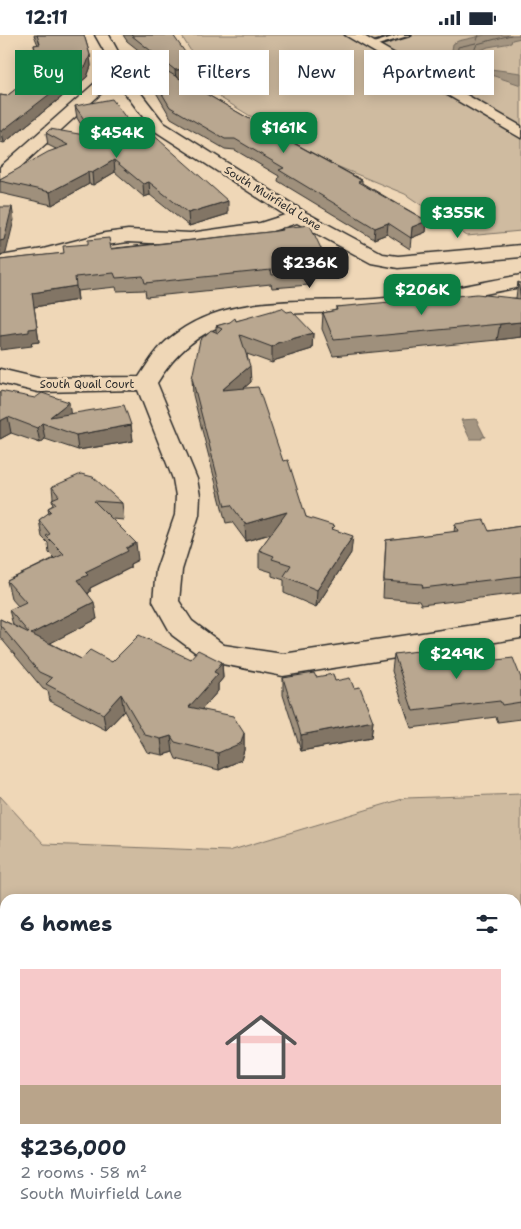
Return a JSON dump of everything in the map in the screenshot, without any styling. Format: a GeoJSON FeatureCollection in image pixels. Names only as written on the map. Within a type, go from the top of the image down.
{"type":"FeatureCollection","features":[{"type":"Feature","properties":{"kind":"street","name":"South Muirfield Lane"},"geometry":{"type":"LineString","coordinates":[[102,35],[111,50]]}},
{"type":"Feature","properties":{"kind":"street"},"geometry":{"type":"LineString","coordinates":[[352,35],[521,133]]}},
{"type":"Feature","properties":{"kind":"street"},"geometry":{"type":"LineString","coordinates":[[0,176],[92,94]]}},
{"type":"Feature","properties":{"kind":"street","name":"South Muirfield Lane"},"geometry":{"type":"LineString","coordinates":[[135,95],[158,126],[299,216],[378,259],[392,261],[521,251]]}},
{"type":"Feature","properties":{"kind":"street"},"geometry":{"type":"LineString","coordinates":[[0,262],[44,255],[105,239],[128,236],[190,239],[218,236],[263,228],[299,216]]}},
{"type":"Feature","properties":{"kind":"street"},"geometry":{"type":"LineString","coordinates":[[521,281],[401,302],[254,310],[215,320],[183,337],[161,359],[146,383],[186,479],[188,496],[187,515],[170,570],[166,601],[182,629],[217,654],[283,665],[521,628]]}},
{"type":"Feature","properties":{"kind":"street","name":"South Quail Court"},"geometry":{"type":"LineString","coordinates":[[0,376],[38,385],[146,383]]}},
{"type":"Feature","properties":{"kind":"lane"},"geometry":{"type":"LineString","coordinates":[[370,45],[407,35]]}},
{"type":"Feature","properties":{"kind":"shaded area"},"geometry":{"type":"Polygon","coordinates":[[[181,35],[521,35],[521,231],[467,236],[405,194],[334,165],[219,97],[218,95],[269,95],[269,50],[190,50],[181,35]]]}},
{"type":"Feature","properties":{"kind":"shaded area"},"geometry":{"type":"Polygon","coordinates":[[[521,794],[521,894],[0,894],[0,796],[44,844],[229,851],[406,798],[521,794]]]}},
{"type":"Feature","properties":{"kind":"water"},"geometry":{"type":"Polygon","coordinates":[[[485,35],[521,35],[521,38],[512,40],[511,43],[481,50],[452,50],[453,44],[458,41],[485,35]]]}},
{"type":"Feature","properties":{"kind":"water"},"geometry":{"type":"Polygon","coordinates":[[[494,69],[521,73],[521,85],[494,76],[494,69]]]}},
{"type":"Feature","properties":{"kind":"water"},"geometry":{"type":"Polygon","coordinates":[[[476,419],[485,437],[482,437],[482,439],[470,439],[461,420],[476,419]]]}},
{"type":"Feature","properties":{"kind":"building"},"geometry":{"type":"Polygon","coordinates":[[[37,35],[84,35],[90,55],[86,66],[82,69],[82,50],[35,50],[34,45],[40,44],[37,35]]]}},
{"type":"Feature","properties":{"kind":"building"},"geometry":{"type":"Polygon","coordinates":[[[131,35],[173,35],[183,50],[179,50],[179,70],[175,70],[169,65],[169,50],[150,50],[131,35]]]}},
{"type":"Feature","properties":{"kind":"building"},"geometry":{"type":"Polygon","coordinates":[[[169,72],[179,78],[179,95],[208,95],[362,180],[358,182],[427,221],[412,227],[411,238],[388,223],[375,228],[279,170],[284,168],[235,139],[225,139],[170,107],[163,95],[169,95],[169,72]]]}},
{"type":"Feature","properties":{"kind":"building"},"geometry":{"type":"Polygon","coordinates":[[[15,90],[15,95],[49,95],[0,131],[0,95],[7,96],[15,90]]]}},
{"type":"Feature","properties":{"kind":"building"},"geometry":{"type":"Polygon","coordinates":[[[112,99],[132,126],[141,124],[228,201],[188,213],[149,182],[143,184],[114,160],[92,173],[88,172],[50,192],[0,181],[0,179],[48,152],[68,145],[46,133],[50,129],[96,137],[75,106],[112,99]]]}},
{"type":"Feature","properties":{"kind":"building"},"geometry":{"type":"Polygon","coordinates":[[[0,207],[12,207],[4,240],[0,241],[0,207]]]}},
{"type":"Feature","properties":{"kind":"building"},"geometry":{"type":"Polygon","coordinates":[[[310,225],[325,257],[308,259],[309,271],[272,275],[271,270],[145,283],[143,276],[116,278],[114,273],[75,277],[76,286],[32,293],[37,328],[29,329],[29,332],[0,336],[0,260],[64,253],[63,246],[88,244],[88,240],[109,238],[111,249],[269,232],[283,230],[282,228],[310,225]]]}},
{"type":"Feature","properties":{"kind":"building"},"geometry":{"type":"Polygon","coordinates":[[[518,282],[521,284],[521,299],[518,282]]]}},
{"type":"Feature","properties":{"kind":"building"},"geometry":{"type":"Polygon","coordinates":[[[477,294],[521,299],[521,322],[334,340],[323,313],[337,310],[336,307],[477,294]]]}},
{"type":"Feature","properties":{"kind":"building"},"geometry":{"type":"Polygon","coordinates":[[[282,308],[287,312],[292,311],[313,333],[277,343],[272,347],[240,335],[250,366],[222,390],[258,387],[283,461],[288,460],[306,517],[335,526],[332,529],[353,536],[317,590],[284,576],[291,565],[272,559],[274,556],[259,550],[287,512],[245,524],[231,505],[225,506],[192,378],[200,340],[211,330],[218,333],[222,329],[216,326],[230,322],[235,318],[236,321],[282,308]]]}},
{"type":"Feature","properties":{"kind":"building"},"geometry":{"type":"Polygon","coordinates":[[[0,391],[35,398],[42,393],[69,402],[50,417],[124,405],[131,425],[76,435],[42,423],[37,428],[8,417],[0,421],[0,391]]]}},
{"type":"Feature","properties":{"kind":"building"},"geometry":{"type":"Polygon","coordinates":[[[81,474],[93,477],[122,503],[94,501],[136,543],[126,548],[128,551],[85,572],[88,575],[77,580],[94,602],[31,634],[81,659],[90,650],[112,662],[139,635],[190,659],[198,650],[222,662],[214,672],[218,674],[189,707],[233,716],[244,733],[241,743],[218,753],[175,742],[171,736],[161,739],[145,735],[121,694],[103,714],[46,684],[52,678],[39,672],[0,625],[0,619],[29,633],[9,610],[26,602],[7,581],[64,554],[46,536],[50,534],[39,520],[51,511],[48,508],[56,504],[52,499],[59,496],[52,487],[81,474]]]}},
{"type":"Feature","properties":{"kind":"building"},"geometry":{"type":"Polygon","coordinates":[[[484,520],[489,531],[521,526],[521,576],[423,588],[422,584],[384,581],[386,540],[458,531],[455,524],[484,520]]]}},
{"type":"Feature","properties":{"kind":"building"},"geometry":{"type":"Polygon","coordinates":[[[450,647],[457,665],[513,658],[521,678],[521,702],[502,705],[500,701],[413,711],[394,654],[450,647]]]}},
{"type":"Feature","properties":{"kind":"building"},"geometry":{"type":"Polygon","coordinates":[[[314,673],[316,677],[333,674],[335,681],[350,678],[354,688],[360,687],[373,721],[301,735],[283,678],[314,673]]]}}]}
